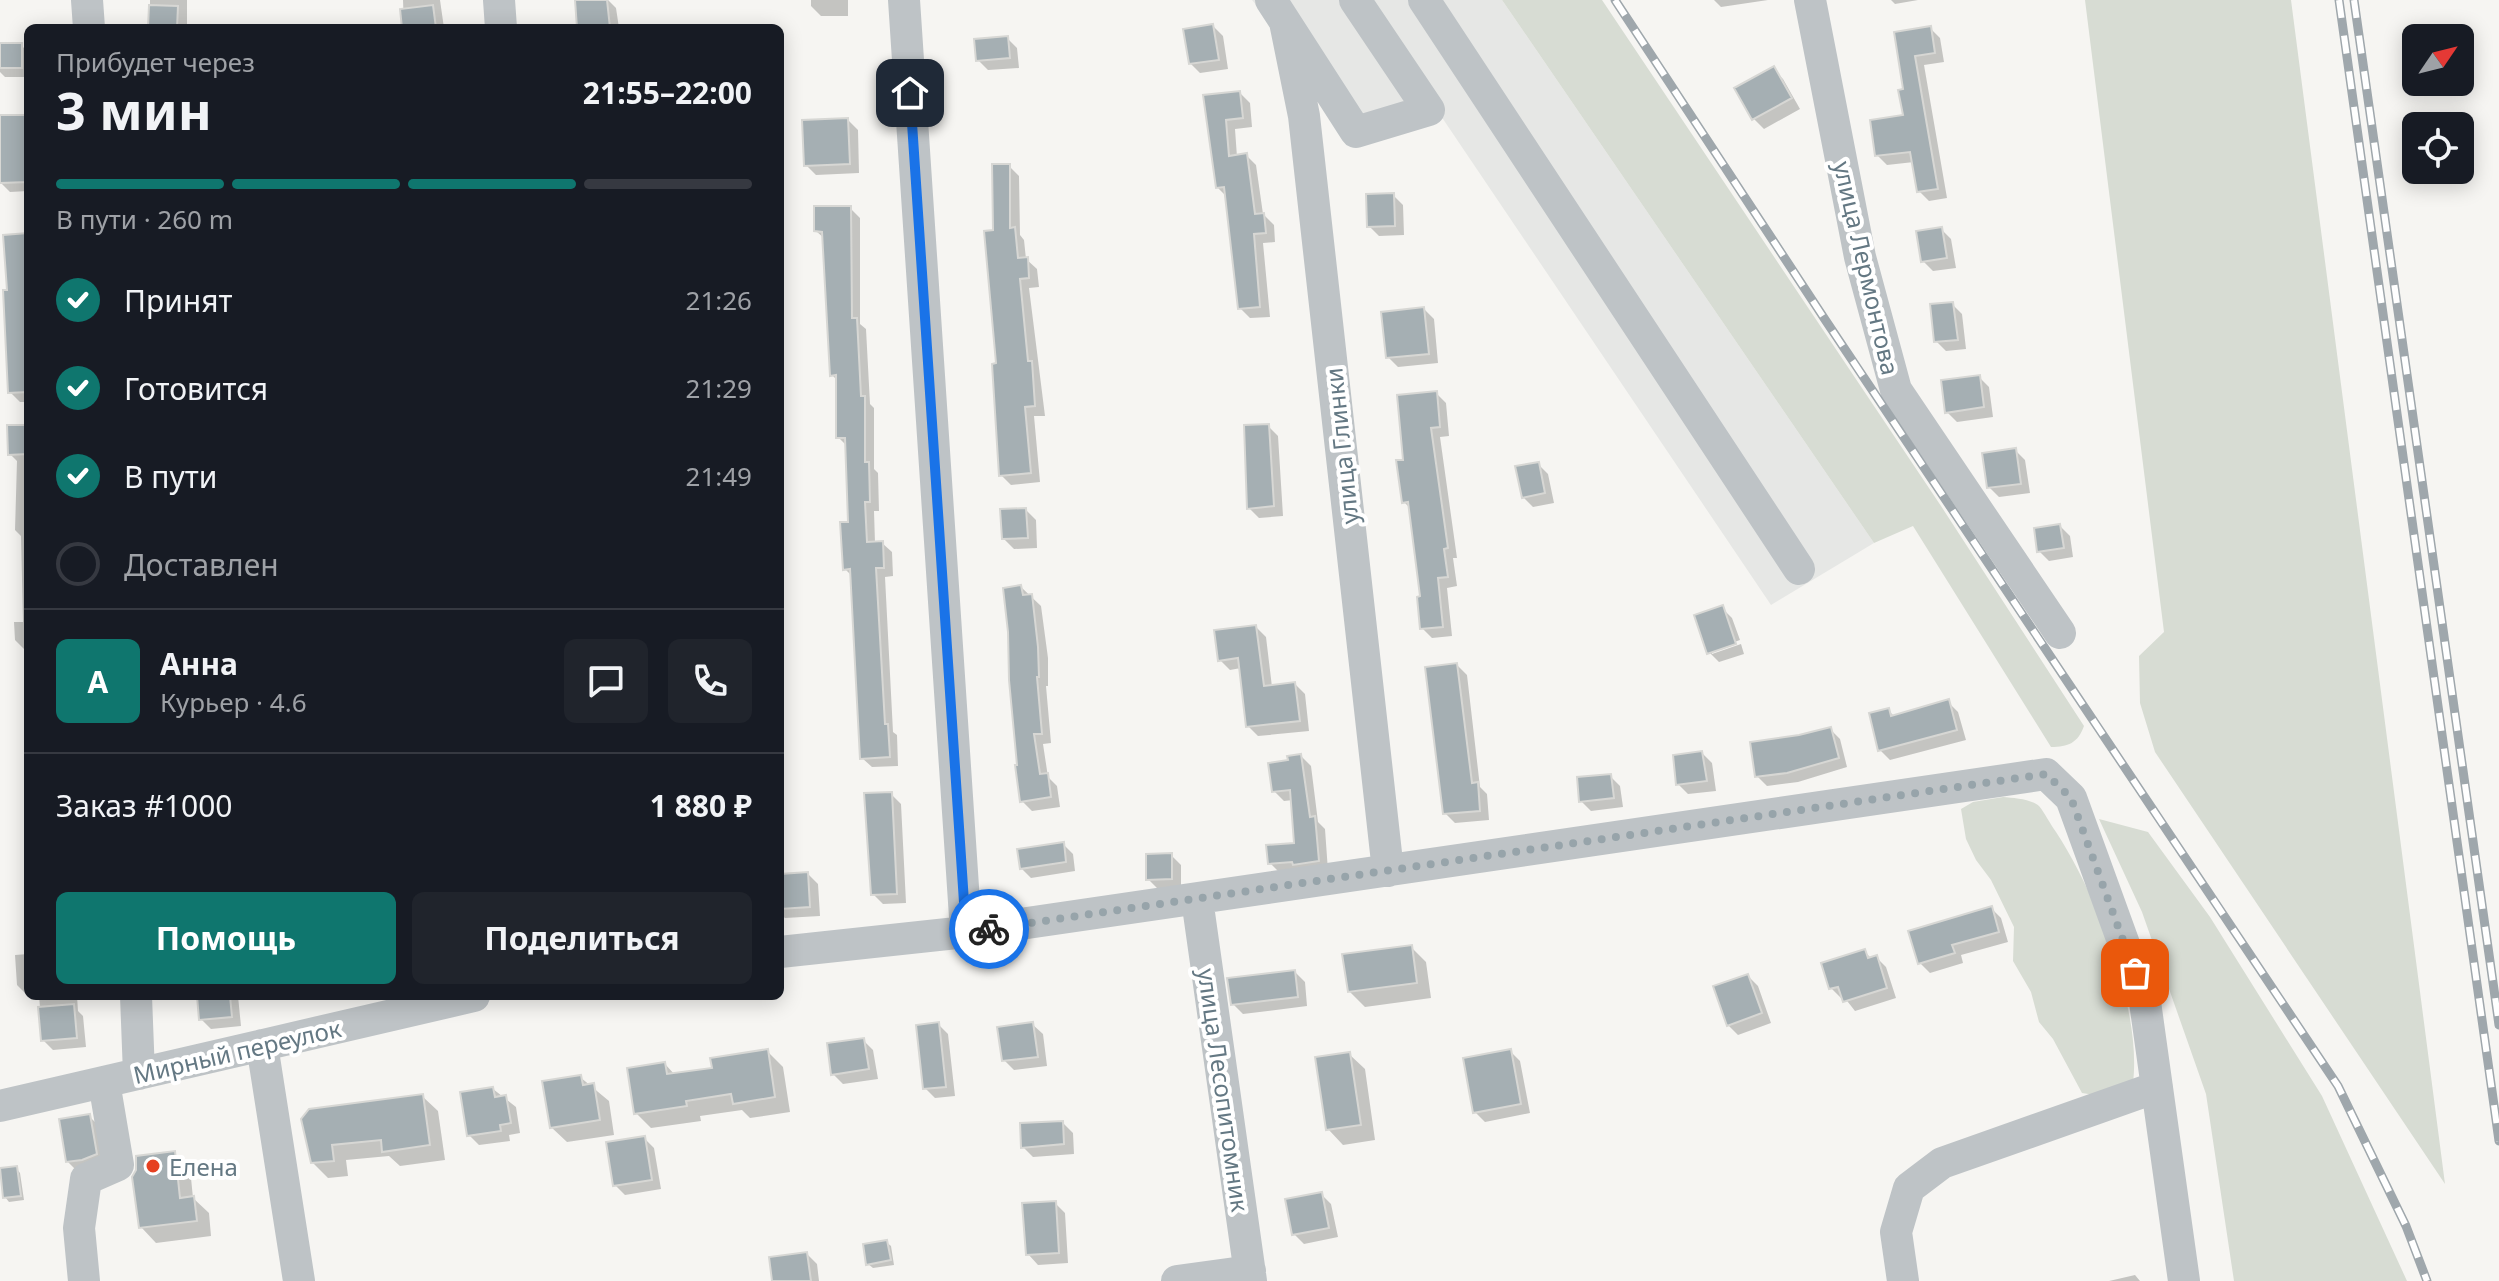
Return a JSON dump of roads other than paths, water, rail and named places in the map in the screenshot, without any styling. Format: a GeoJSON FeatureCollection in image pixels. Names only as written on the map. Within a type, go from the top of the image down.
{"type":"FeatureCollection","features":[{"type":"Feature","properties":{"kind":"street"},"geometry":{"type":"LineString","coordinates":[[87,0],[89,24]]}},
{"type":"Feature","properties":{"kind":"street"},"geometry":{"type":"LineString","coordinates":[[499,0],[501,24]]}},
{"type":"Feature","properties":{"kind":"street"},"geometry":{"type":"LineString","coordinates":[[904,0],[966,932]]}},
{"type":"Feature","properties":{"kind":"street"},"geometry":{"type":"LineString","coordinates":[[1278,11],[1356,132],[1429,110],[1355,0]]}},
{"type":"Feature","properties":{"kind":"street"},"geometry":{"type":"LineString","coordinates":[[1424,0],[1799,569]]}},
{"type":"Feature","properties":{"kind":"street","name":"улица Лермонтова"},"geometry":{"type":"LineString","coordinates":[[1810,0],[1860,257],[1896,390],[2060,633]]}},
{"type":"Feature","properties":{"kind":"street","name":"улица Глинки"},"geometry":{"type":"LineString","coordinates":[[1278,11],[1304,116],[1388,871]]}},
{"type":"Feature","properties":{"kind":"street"},"geometry":{"type":"LineString","coordinates":[[784,952],[966,932],[2046,774],[2071,798],[2145,1002],[2184,1281]]}},
{"type":"Feature","properties":{"kind":"street","name":"улица Лесопитомник"},"geometry":{"type":"LineString","coordinates":[[1197,899],[1250,1276]]}},
{"type":"Feature","properties":{"kind":"street"},"geometry":{"type":"LineString","coordinates":[[136,1000],[139,1074]]}},
{"type":"Feature","properties":{"kind":"street","name":"Мирный переулок"},"geometry":{"type":"LineString","coordinates":[[0,1106],[457,1000]]}},
{"type":"Feature","properties":{"kind":"street"},"geometry":{"type":"LineString","coordinates":[[262,1045],[299,1281]]}},
{"type":"Feature","properties":{"kind":"street"},"geometry":{"type":"LineString","coordinates":[[84,1281],[79,1228],[86,1179],[118,1165],[104,1082]]}},
{"type":"Feature","properties":{"kind":"street"},"geometry":{"type":"LineString","coordinates":[[1903,1281],[1896,1232],[1909,1188],[1942,1163],[2157,1087]]}},
{"type":"Feature","properties":{"kind":"street"},"geometry":{"type":"LineString","coordinates":[[1177,1281],[1250,1276]]}},
{"type":"Feature","properties":{"kind":"railway"},"geometry":{"type":"LineString","coordinates":[[1615,0],[2338,1086],[2406,1226],[2427,1281]]}},
{"type":"Feature","properties":{"kind":"railway"},"geometry":{"type":"LineString","coordinates":[[2339,0],[2499,1141]]}},
{"type":"Feature","properties":{"kind":"railway"},"geometry":{"type":"LineString","coordinates":[[2354,0],[2499,1025]]}},
{"type":"Feature","properties":{"kind":"place","name":"Елена"},"geometry":{"type":"Point","coordinates":[153,1166]}}]}
